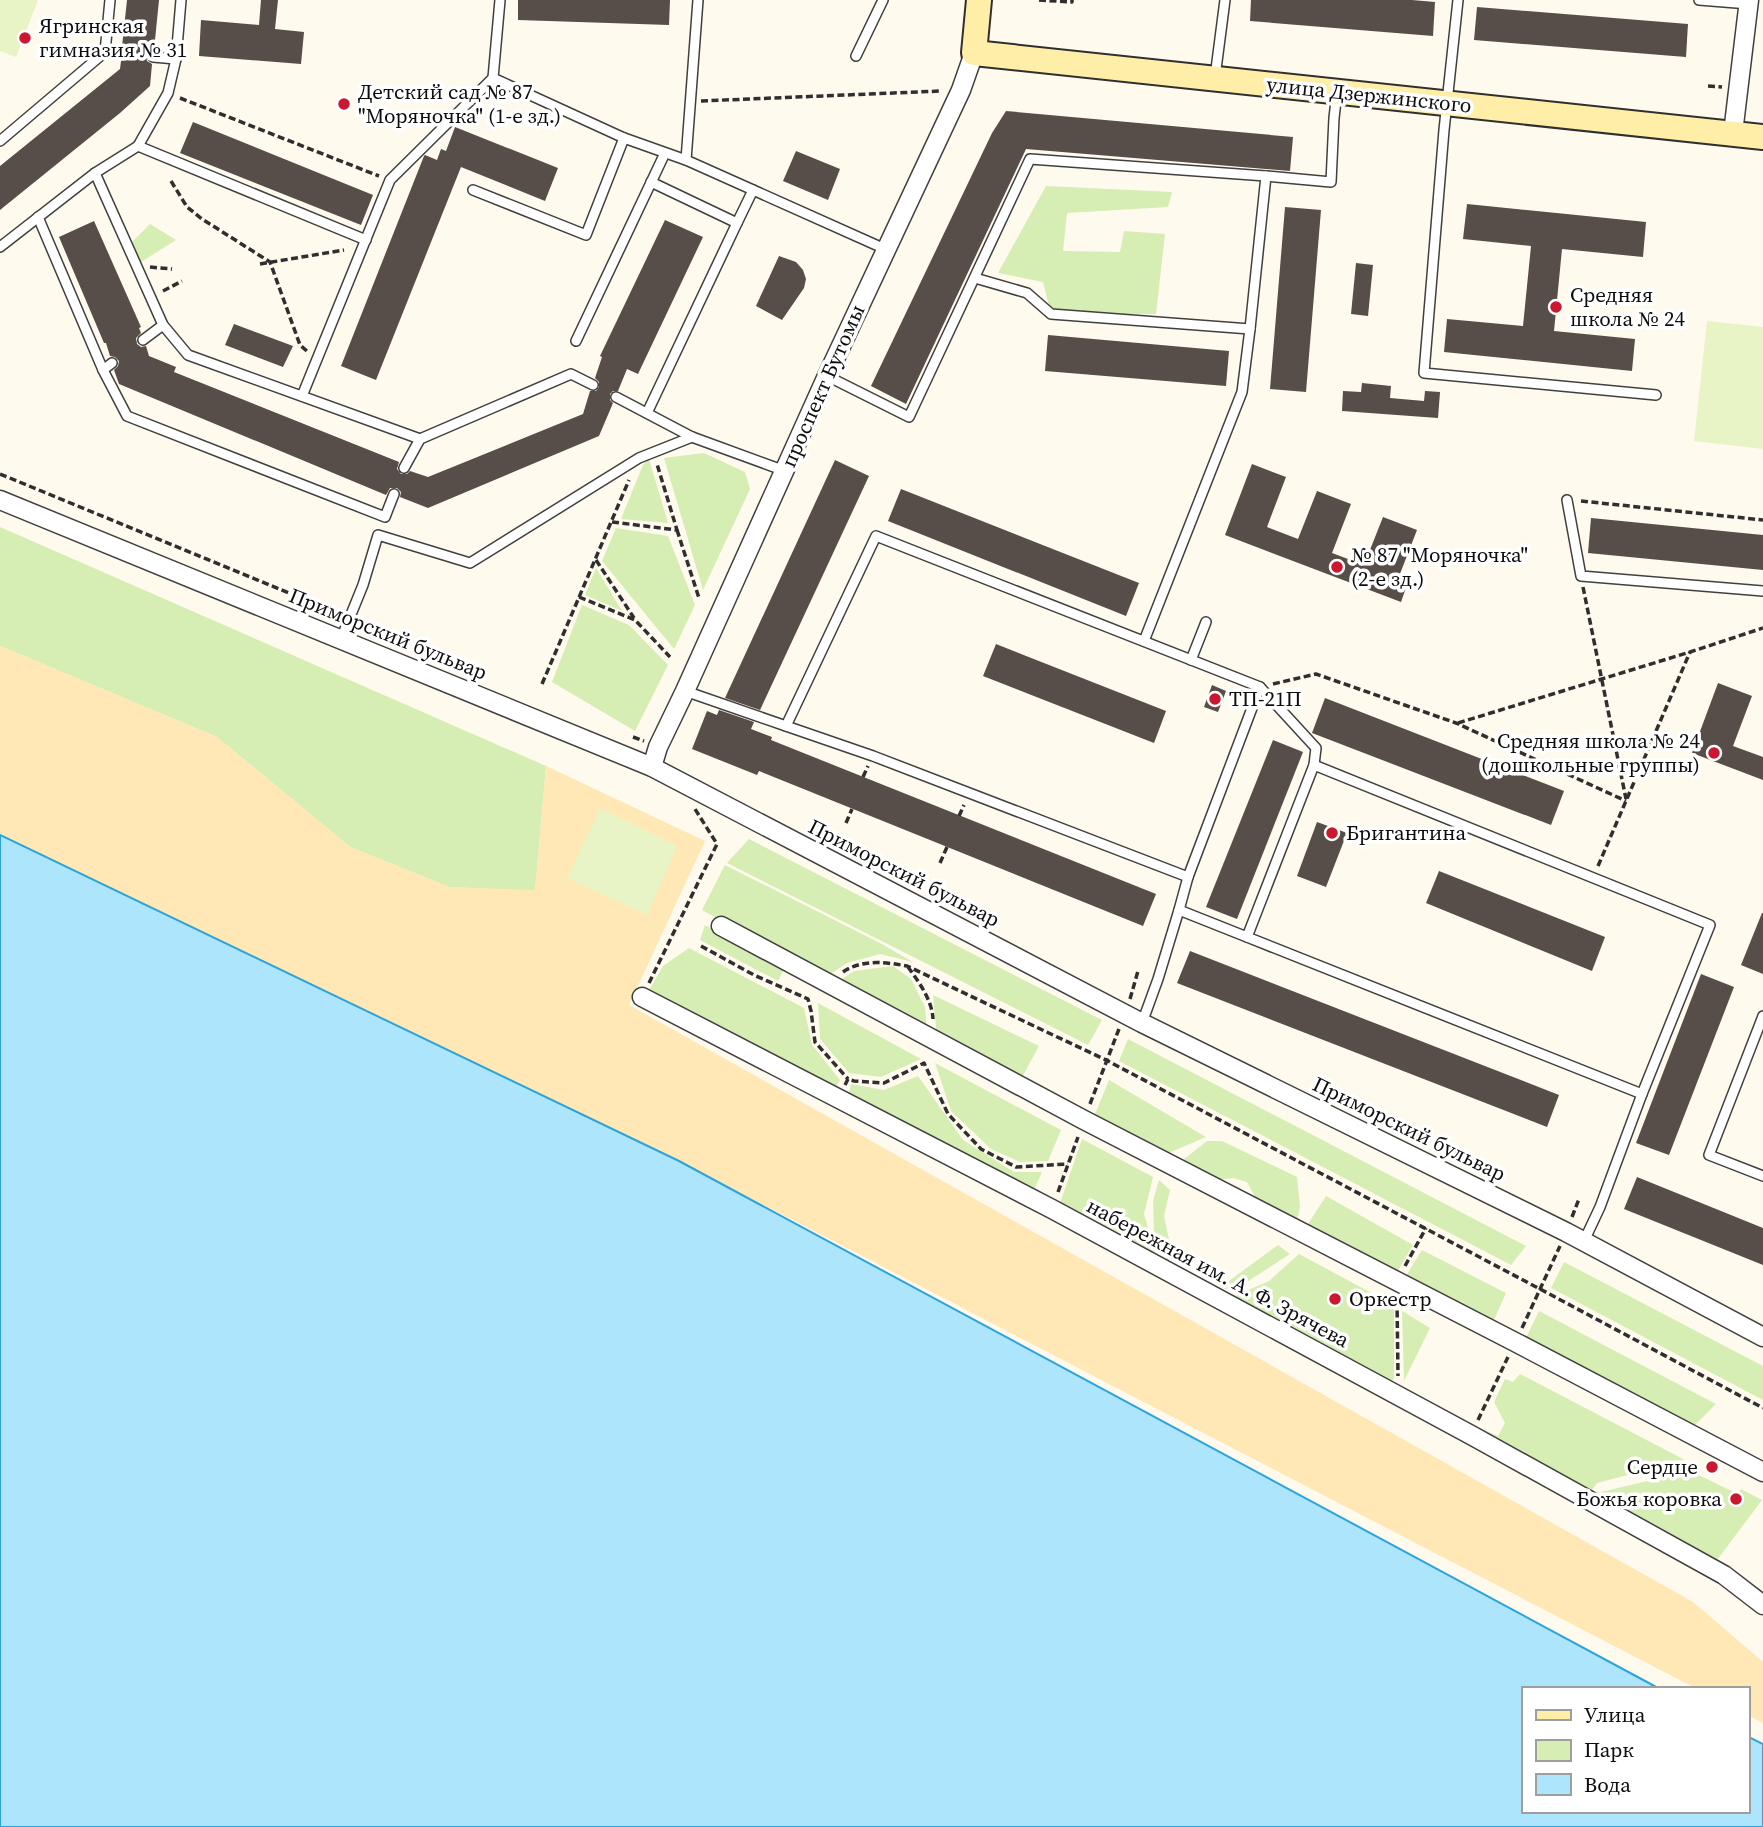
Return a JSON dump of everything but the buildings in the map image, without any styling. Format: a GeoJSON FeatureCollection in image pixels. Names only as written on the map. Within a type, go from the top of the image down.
{"type":"FeatureCollection","features":[{"type":"Feature","properties":{"kind":"street","name":"проспект Бутомы"},"geometry":{"type":"LineString","coordinates":[[652,768],[658,747],[827,376],[961,90],[974,53],[979,0]]}},
{"type":"Feature","properties":{"kind":"street"},"geometry":{"type":"LineString","coordinates":[[1733,133],[1749,2]]}},
{"type":"Feature","properties":{"kind":"street","name":"улица Дзержинского"},"geometry":{"type":"LineString","coordinates":[[974,53],[1763,137]]}},
{"type":"Feature","properties":{"kind":"street","name":"Приморский бульвар"},"geometry":{"type":"LineString","coordinates":[[0,500],[652,768],[1142,1023],[1584,1241],[1763,1337]]}},
{"type":"Feature","properties":{"kind":"street"},"geometry":{"type":"LineString","coordinates":[[721,926],[1084,1120],[1763,1472]]}},
{"type":"Feature","properties":{"kind":"street","name":"набережная им. А. Ф. Зрячева"},"geometry":{"type":"LineString","coordinates":[[642,997],[1052,1209],[1471,1435],[1724,1576],[1763,1605]]}},
{"type":"Feature","properties":{"kind":"lane"},"geometry":{"type":"LineString","coordinates":[[0,141],[105,52],[110,0]]}},
{"type":"Feature","properties":{"kind":"lane"},"geometry":{"type":"LineString","coordinates":[[1,248],[95,173],[138,146],[168,93],[176,59],[181,0]]}},
{"type":"Feature","properties":{"kind":"lane"},"geometry":{"type":"LineString","coordinates":[[302,396],[390,180],[493,78],[500,0]]}},
{"type":"Feature","properties":{"kind":"lane"},"geometry":{"type":"LineString","coordinates":[[686,160],[698,0]]}},
{"type":"Feature","properties":{"kind":"lane"},"geometry":{"type":"LineString","coordinates":[[856,56],[883,0]]}},
{"type":"Feature","properties":{"kind":"lane"},"geometry":{"type":"LineString","coordinates":[[1215,79],[1225,0]]}},
{"type":"Feature","properties":{"kind":"lane"},"geometry":{"type":"LineString","coordinates":[[1458,0],[1424,373],[1656,396]]}},
{"type":"Feature","properties":{"kind":"lane"},"geometry":{"type":"LineString","coordinates":[[1699,0],[1749,2]]}},
{"type":"Feature","properties":{"kind":"lane"},"geometry":{"type":"LineString","coordinates":[[105,52],[122,54]]}},
{"type":"Feature","properties":{"kind":"lane"},"geometry":{"type":"LineString","coordinates":[[153,57],[176,59]]}},
{"type":"Feature","properties":{"kind":"lane"},"geometry":{"type":"LineString","coordinates":[[493,78],[624,138],[686,160],[885,249]]}},
{"type":"Feature","properties":{"kind":"lane"},"geometry":{"type":"LineString","coordinates":[[827,376],[909,417],[1030,159],[1331,183],[1337,92]]}},
{"type":"Feature","properties":{"kind":"lane"},"geometry":{"type":"LineString","coordinates":[[473,190],[586,235],[624,138]]}},
{"type":"Feature","properties":{"kind":"lane"},"geometry":{"type":"LineString","coordinates":[[138,146],[366,240]]}},
{"type":"Feature","properties":{"kind":"lane"},"geometry":{"type":"LineString","coordinates":[[576,341],[665,153]]}},
{"type":"Feature","properties":{"kind":"lane"},"geometry":{"type":"LineString","coordinates":[[95,173],[163,326],[188,355],[421,439]]}},
{"type":"Feature","properties":{"kind":"lane"},"geometry":{"type":"LineString","coordinates":[[1144,641],[1242,392],[1266,176]]}},
{"type":"Feature","properties":{"kind":"lane"},"geometry":{"type":"LineString","coordinates":[[651,182],[737,223]]}},
{"type":"Feature","properties":{"kind":"lane"},"geometry":{"type":"LineString","coordinates":[[647,413],[753,190]]}},
{"type":"Feature","properties":{"kind":"lane"},"geometry":{"type":"LineString","coordinates":[[38,217],[103,370],[127,415],[385,517]]}},
{"type":"Feature","properties":{"kind":"lane"},"geometry":{"type":"LineString","coordinates":[[975,278],[1027,293],[1051,314],[1251,329]]}},
{"type":"Feature","properties":{"kind":"lane"},"geometry":{"type":"LineString","coordinates":[[144,340],[163,326]]}},
{"type":"Feature","properties":{"kind":"lane"},"geometry":{"type":"LineString","coordinates":[[103,370],[112,363]]}},
{"type":"Feature","properties":{"kind":"lane"},"geometry":{"type":"LineString","coordinates":[[404,468],[421,439],[571,374],[593,385]]}},
{"type":"Feature","properties":{"kind":"lane"},"geometry":{"type":"LineString","coordinates":[[616,397],[692,437],[785,471]]}},
{"type":"Feature","properties":{"kind":"lane"},"geometry":{"type":"LineString","coordinates":[[378,535],[470,563],[639,458],[692,437]]}},
{"type":"Feature","properties":{"kind":"lane"},"geometry":{"type":"LineString","coordinates":[[341,639],[363,585],[394,494]]}},
{"type":"Feature","properties":{"kind":"lane"},"geometry":{"type":"LineString","coordinates":[[1567,500],[1581,576],[1763,591]]}},
{"type":"Feature","properties":{"kind":"lane"},"geometry":{"type":"LineString","coordinates":[[786,726],[876,536],[1260,687],[1316,748],[1314,765],[1247,937]]}},
{"type":"Feature","properties":{"kind":"lane"},"geometry":{"type":"LineString","coordinates":[[1191,660],[1206,622]]}},
{"type":"Feature","properties":{"kind":"lane"},"geometry":{"type":"LineString","coordinates":[[1142,1023],[1188,877],[1260,687]]}},
{"type":"Feature","properties":{"kind":"lane"},"geometry":{"type":"LineString","coordinates":[[685,691],[873,756],[1188,877]]}},
{"type":"Feature","properties":{"kind":"lane"},"geometry":{"type":"LineString","coordinates":[[1314,765],[1710,925],[1600,1207],[1584,1241]]}},
{"type":"Feature","properties":{"kind":"lane"},"geometry":{"type":"LineString","coordinates":[[1179,910],[1642,1094]]}},
{"type":"Feature","properties":{"kind":"lane"},"geometry":{"type":"LineString","coordinates":[[1763,1016],[1709,1155],[1763,1176]]}},
{"type":"Feature","properties":{"kind":"path"},"geometry":{"type":"LineString","coordinates":[[1039,0],[1072,0]]}},
{"type":"Feature","properties":{"kind":"path"},"geometry":{"type":"LineString","coordinates":[[690,102],[947,91]]}},
{"type":"Feature","properties":{"kind":"path"},"geometry":{"type":"LineString","coordinates":[[168,93],[390,180]]}},
{"type":"Feature","properties":{"kind":"path"},"geometry":{"type":"LineString","coordinates":[[171,181],[187,207],[270,262],[300,345],[317,359]]}},
{"type":"Feature","properties":{"kind":"path"},"geometry":{"type":"LineString","coordinates":[[260,264],[344,250]]}},
{"type":"Feature","properties":{"kind":"path"},"geometry":{"type":"LineString","coordinates":[[136,265],[172,269]]}},
{"type":"Feature","properties":{"kind":"path"},"geometry":{"type":"LineString","coordinates":[[150,298],[182,281]]}},
{"type":"Feature","properties":{"kind":"path"},"geometry":{"type":"LineString","coordinates":[[654,452],[699,598]]}},
{"type":"Feature","properties":{"kind":"path"},"geometry":{"type":"LineString","coordinates":[[542,684],[639,458]]}},
{"type":"Feature","properties":{"kind":"path"},"geometry":{"type":"LineString","coordinates":[[0,474],[335,612]]}},
{"type":"Feature","properties":{"kind":"path"},"geometry":{"type":"LineString","coordinates":[[1567,500],[1763,520]]}},
{"type":"Feature","properties":{"kind":"path"},"geometry":{"type":"LineString","coordinates":[[611,522],[677,530]]}},
{"type":"Feature","properties":{"kind":"path"},"geometry":{"type":"LineString","coordinates":[[596,559],[635,620],[670,657]]}},
{"type":"Feature","properties":{"kind":"path"},"geometry":{"type":"LineString","coordinates":[[1581,576],[1626,801]]}},
{"type":"Feature","properties":{"kind":"path"},"geometry":{"type":"LineString","coordinates":[[579,597],[635,620]]}},
{"type":"Feature","properties":{"kind":"path"},"geometry":{"type":"LineString","coordinates":[[1456,723],[1763,628]]}},
{"type":"Feature","properties":{"kind":"path"},"geometry":{"type":"LineString","coordinates":[[1593,878],[1690,652]]}},
{"type":"Feature","properties":{"kind":"path"},"geometry":{"type":"LineString","coordinates":[[1260,687],[1316,674],[1456,723],[1626,801]]}},
{"type":"Feature","properties":{"kind":"path"},"geometry":{"type":"LineString","coordinates":[[642,997],[716,844],[678,781]]}},
{"type":"Feature","properties":{"kind":"path"},"geometry":{"type":"LineString","coordinates":[[846,823],[852,809]]}},
{"type":"Feature","properties":{"kind":"path"},"geometry":{"type":"LineString","coordinates":[[940,863],[947,847]]}},
{"type":"Feature","properties":{"kind":"path"},"geometry":{"type":"LineString","coordinates":[[701,946],[754,975],[808,999],[815,1042],[848,1079],[884,1083],[924,1063],[948,1114],[981,1149],[1016,1167],[1068,1164]]}},
{"type":"Feature","properties":{"kind":"path"},"geometry":{"type":"LineString","coordinates":[[827,983],[853,966],[883,961],[907,965],[1106,1060],[1763,1408]]}},
{"type":"Feature","properties":{"kind":"path"},"geometry":{"type":"LineString","coordinates":[[907,965],[924,989],[933,1014],[933,1039]]}},
{"type":"Feature","properties":{"kind":"path"},"geometry":{"type":"LineString","coordinates":[[1052,1209],[1138,971]]}},
{"type":"Feature","properties":{"kind":"path"},"geometry":{"type":"LineString","coordinates":[[838,1098],[848,1079]]}},
{"type":"Feature","properties":{"kind":"path"},"geometry":{"type":"LineString","coordinates":[[1471,1435],[1579,1199]]}},
{"type":"Feature","properties":{"kind":"path"},"geometry":{"type":"LineString","coordinates":[[1398,1396],[1397,1281],[1426,1228]]}},
{"type":"Feature","properties":{"kind":"green space"},"geometry":{"type":"Polygon","coordinates":[[[0,0],[38,0],[16,57],[0,51],[0,0]]]}},
{"type":"Feature","properties":{"kind":"green space"},"geometry":{"type":"Polygon","coordinates":[[[1046,186],[1172,192],[1168,207],[1067,213],[1063,251],[1120,252],[1124,231],[1165,234],[1156,314],[1051,314],[1043,282],[998,273],[1046,186]]]}},
{"type":"Feature","properties":{"kind":"green space"},"geometry":{"type":"Polygon","coordinates":[[[150,224],[176,240],[141,262],[130,244],[150,224]]]}},
{"type":"Feature","properties":{"kind":"green space"},"geometry":{"type":"Polygon","coordinates":[[[1707,321],[1763,327],[1763,449],[1694,441],[1707,321]]]}},
{"type":"Feature","properties":{"kind":"green space"},"geometry":{"type":"Polygon","coordinates":[[[704,453],[745,472],[750,489],[703,590],[664,458],[704,453]]]}},
{"type":"Feature","properties":{"kind":"green space"},"geometry":{"type":"Polygon","coordinates":[[[649,459],[668,523],[621,519],[643,465],[649,459]]]}},
{"type":"Feature","properties":{"kind":"green space"},"geometry":{"type":"Polygon","coordinates":[[[0,527],[546,766],[535,891],[449,887],[350,847],[217,737],[0,646],[0,527]]]}},
{"type":"Feature","properties":{"kind":"green space"},"geometry":{"type":"Polygon","coordinates":[[[616,528],[668,536],[695,605],[674,649],[602,561],[616,528]]]}},
{"type":"Feature","properties":{"kind":"green space"},"geometry":{"type":"Polygon","coordinates":[[[596,568],[622,611],[585,595],[596,568]]]}},
{"type":"Feature","properties":{"kind":"green space"},"geometry":{"type":"Polygon","coordinates":[[[582,605],[629,625],[668,665],[635,731],[552,682],[582,605]]]}},
{"type":"Feature","properties":{"kind":"green space"},"geometry":{"type":"Polygon","coordinates":[[[600,808],[677,846],[647,915],[567,878],[600,808]]]}},
{"type":"Feature","properties":{"kind":"green space"},"geometry":{"type":"Polygon","coordinates":[[[749,839],[1102,1020],[1088,1045],[727,863],[749,839]]]}},
{"type":"Feature","properties":{"kind":"green space"},"geometry":{"type":"Polygon","coordinates":[[[725,865],[913,962],[880,954],[847,963],[826,977],[702,910],[725,865]]]}},
{"type":"Feature","properties":{"kind":"green space"},"geometry":{"type":"Polygon","coordinates":[[[705,925],[784,969],[778,981],[700,940],[705,925]]]}},
{"type":"Feature","properties":{"kind":"green space"},"geometry":{"type":"Polygon","coordinates":[[[689,948],[804,1008],[812,1045],[840,1080],[834,1091],[647,994],[663,966],[689,948]]]}},
{"type":"Feature","properties":{"kind":"green space"},"geometry":{"type":"Polygon","coordinates":[[[893,966],[911,979],[925,1007],[927,1031],[836,983],[854,971],[893,966]]]}},
{"type":"Feature","properties":{"kind":"green space"},"geometry":{"type":"Polygon","coordinates":[[[933,995],[1039,1046],[1021,1079],[937,1038],[933,995]]]}},
{"type":"Feature","properties":{"kind":"green space"},"geometry":{"type":"Polygon","coordinates":[[[818,1003],[921,1059],[881,1077],[849,1073],[820,1039],[818,1003]]]}},
{"type":"Feature","properties":{"kind":"green space"},"geometry":{"type":"Polygon","coordinates":[[[1128,1039],[1526,1246],[1511,1265],[1119,1061],[1128,1039]]]}},
{"type":"Feature","properties":{"kind":"green space"},"geometry":{"type":"Polygon","coordinates":[[[935,1063],[1061,1130],[1048,1161],[1020,1162],[991,1149],[951,1111],[935,1063]]]}},
{"type":"Feature","properties":{"kind":"green space"},"geometry":{"type":"Polygon","coordinates":[[[918,1076],[963,1140],[1014,1172],[1042,1172],[1029,1201],[848,1096],[851,1084],[884,1090],[918,1076]]]}},
{"type":"Feature","properties":{"kind":"green space"},"geometry":{"type":"Polygon","coordinates":[[[1109,1080],[1206,1137],[1164,1155],[1093,1119],[1109,1080]]]}},
{"type":"Feature","properties":{"kind":"green space"},"geometry":{"type":"Polygon","coordinates":[[[1082,1139],[1153,1177],[1144,1214],[1157,1260],[1059,1206],[1082,1139]]]}},
{"type":"Feature","properties":{"kind":"green space"},"geometry":{"type":"Polygon","coordinates":[[[1207,1141],[1222,1141],[1297,1177],[1300,1207],[1296,1225],[1260,1206],[1247,1182],[1233,1178],[1208,1181],[1178,1164],[1207,1141]]]}},
{"type":"Feature","properties":{"kind":"green space"},"geometry":{"type":"Polygon","coordinates":[[[1159,1180],[1170,1190],[1164,1216],[1172,1254],[1168,1262],[1154,1233],[1153,1201],[1159,1180]]]}},
{"type":"Feature","properties":{"kind":"green space"},"geometry":{"type":"Polygon","coordinates":[[[1326,1196],[1413,1245],[1396,1274],[1306,1227],[1326,1196]]]}},
{"type":"Feature","properties":{"kind":"green space"},"geometry":{"type":"Polygon","coordinates":[[[1278,1245],[1290,1254],[1239,1287],[1225,1289],[1222,1286],[1278,1245]]]}},
{"type":"Feature","properties":{"kind":"green space"},"geometry":{"type":"Polygon","coordinates":[[[1422,1250],[1506,1293],[1493,1322],[1404,1279],[1422,1250]]]}},
{"type":"Feature","properties":{"kind":"green space"},"geometry":{"type":"Polygon","coordinates":[[[1299,1254],[1394,1305],[1394,1378],[1389,1387],[1228,1299],[1269,1281],[1299,1254]]]}},
{"type":"Feature","properties":{"kind":"green space"},"geometry":{"type":"Polygon","coordinates":[[[1564,1262],[1763,1366],[1763,1400],[1551,1288],[1564,1262]]]}},
{"type":"Feature","properties":{"kind":"green space"},"geometry":{"type":"Polygon","coordinates":[[[1402,1311],[1430,1328],[1404,1381],[1402,1311]]]}},
{"type":"Feature","properties":{"kind":"green space"},"geometry":{"type":"Polygon","coordinates":[[[1539,1311],[1716,1404],[1692,1428],[1525,1340],[1539,1311]]]}},
{"type":"Feature","properties":{"kind":"green space"},"geometry":{"type":"Polygon","coordinates":[[[1520,1374],[1685,1460],[1597,1483],[1590,1493],[1477,1433],[1479,1428],[1498,1436],[1505,1423],[1494,1402],[1505,1379],[1513,1382],[1520,1374]]]}},
{"type":"Feature","properties":{"kind":"green space"},"geometry":{"type":"Polygon","coordinates":[[[1690,1471],[1738,1494],[1741,1489],[1762,1500],[1711,1568],[1595,1504],[1601,1492],[1690,1471]]]}},
{"type":"Feature","properties":{"kind":"sand"},"geometry":{"type":"Polygon","coordinates":[[[0,646],[217,737],[350,847],[449,887],[535,890],[546,766],[705,841],[629,1005],[1693,1602],[1763,1662],[1763,1723],[1749,1716],[1749,1687],[1693,1687],[679,1161],[0,835],[0,646]]]}},
{"type":"Feature","properties":{"kind":"water"},"geometry":{"type":"Polygon","coordinates":[[[0,835],[679,1161],[1656,1687],[1522,1687],[1522,1813],[1749,1813],[1749,1737],[1763,1744],[1763,1827],[0,1827],[0,835]]]}},
{"type":"Feature","properties":{"kind":"place","name":"Ягринская гимназия № 31"},"geometry":{"type":"Point","coordinates":[25,38]}},
{"type":"Feature","properties":{"kind":"place","name":"Детский сад № 87 \"Моряночка\" (1-е зд.)"},"geometry":{"type":"Point","coordinates":[344,104]}},
{"type":"Feature","properties":{"kind":"place","name":"Средняя школа № 24"},"geometry":{"type":"Point","coordinates":[1556,307]}},
{"type":"Feature","properties":{"kind":"place","name":"№ 87 \"Моряночка\" (2-е зд.)"},"geometry":{"type":"Point","coordinates":[1337,567]}},
{"type":"Feature","properties":{"kind":"place","name":"ТП-21П"},"geometry":{"type":"Point","coordinates":[1215,699]}},
{"type":"Feature","properties":{"kind":"place","name":"Средняя школа № 24 (дошкольные группы)"},"geometry":{"type":"Point","coordinates":[1714,753]}},
{"type":"Feature","properties":{"kind":"place","name":"Бригантина"},"geometry":{"type":"Point","coordinates":[1332,833]}},
{"type":"Feature","properties":{"kind":"place","name":"Оркестр"},"geometry":{"type":"Point","coordinates":[1335,1299]}},
{"type":"Feature","properties":{"kind":"place","name":"Сердце"},"geometry":{"type":"Point","coordinates":[1712,1467]}},
{"type":"Feature","properties":{"kind":"place","name":"Божья коровка"},"geometry":{"type":"Point","coordinates":[1736,1499]}}]}
